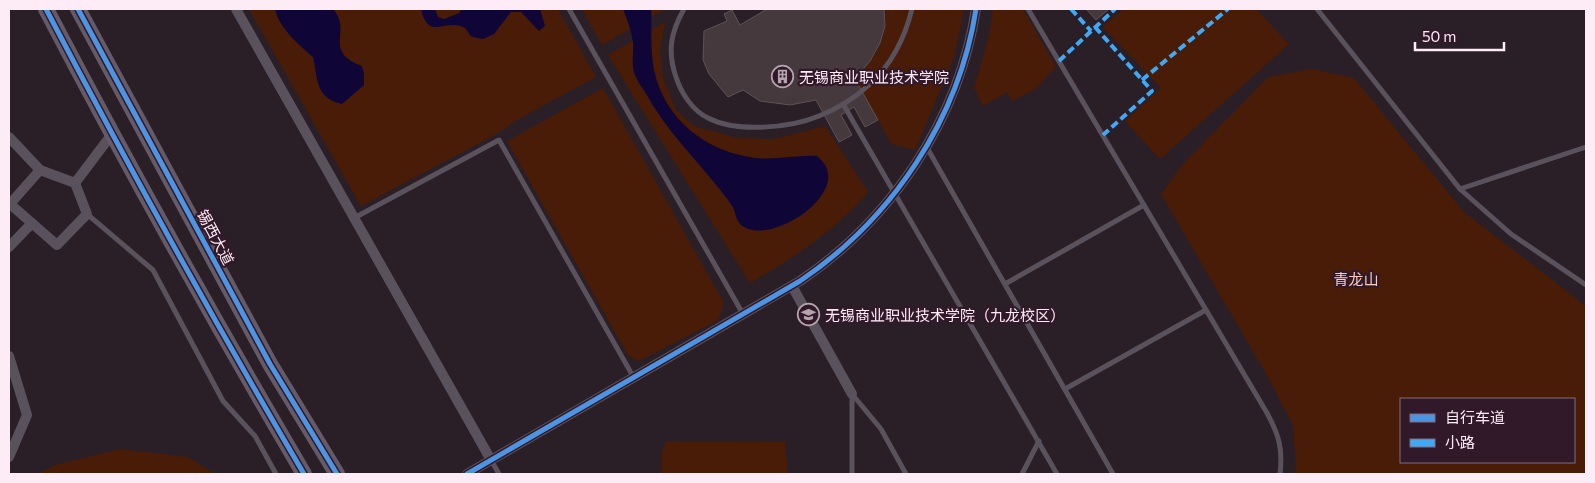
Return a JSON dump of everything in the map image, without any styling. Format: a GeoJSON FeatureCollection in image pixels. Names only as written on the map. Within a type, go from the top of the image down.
{"type":"FeatureCollection","features":[{"type":"Feature","properties":{"kind":"main road"},"geometry":{"type":"LineString","coordinates":[[46,9],[112,134],[247,378],[304,474]]}},
{"type":"Feature","properties":{"kind":"main road","name":"锡西大道"},"geometry":{"type":"LineString","coordinates":[[78,9],[270,364],[337,474]]}},
{"type":"Feature","properties":{"kind":"street"},"geometry":{"type":"LineString","coordinates":[[236,9],[491,460]]}},
{"type":"Feature","properties":{"kind":"street"},"geometry":{"type":"LineString","coordinates":[[467,474],[792,286],[828,262],[851,241],[896,194],[926,146],[954,91],[966,55],[976,9]]}},
{"type":"Feature","properties":{"kind":"street"},"geometry":{"type":"LineString","coordinates":[[75,183],[112,134]]}},
{"type":"Feature","properties":{"kind":"street"},"geometry":{"type":"LineString","coordinates":[[9,137],[40,170],[75,183],[87,214],[57,245],[10,204],[40,170]]}},
{"type":"Feature","properties":{"kind":"street"},"geometry":{"type":"LineString","coordinates":[[9,248],[32,223]]}},
{"type":"Feature","properties":{"kind":"street"},"geometry":{"type":"LineString","coordinates":[[792,286],[852,394]]}},
{"type":"Feature","properties":{"kind":"street"},"geometry":{"type":"LineString","coordinates":[[9,356],[27,415],[9,457]]}},
{"type":"Feature","properties":{"kind":"lane"},"geometry":{"type":"LineString","coordinates":[[568,9],[742,314]]}},
{"type":"Feature","properties":{"kind":"lane"},"geometry":{"type":"LineString","coordinates":[[684,9],[674,26],[670,43],[671,64],[685,96],[695,109],[707,118],[724,124],[745,126],[791,124],[819,116],[843,104],[870,84],[887,65],[900,42],[912,9]]}},
{"type":"Feature","properties":{"kind":"lane"},"geometry":{"type":"LineString","coordinates":[[1028,9],[1278,434],[1282,458],[1280,474]]}},
{"type":"Feature","properties":{"kind":"lane"},"geometry":{"type":"LineString","coordinates":[[1317,9],[1460,189],[1511,234],[1586,285]]}},
{"type":"Feature","properties":{"kind":"lane"},"geometry":{"type":"LineString","coordinates":[[843,104],[1057,474]]}},
{"type":"Feature","properties":{"kind":"lane"},"geometry":{"type":"LineString","coordinates":[[354,218],[499,140],[634,378]]}},
{"type":"Feature","properties":{"kind":"lane"},"geometry":{"type":"LineString","coordinates":[[926,146],[1113,474]]}},
{"type":"Feature","properties":{"kind":"lane"},"geometry":{"type":"LineString","coordinates":[[1460,189],[1586,147]]}},
{"type":"Feature","properties":{"kind":"lane"},"geometry":{"type":"LineString","coordinates":[[1005,284],[1144,205]]}},
{"type":"Feature","properties":{"kind":"lane"},"geometry":{"type":"LineString","coordinates":[[87,214],[152,270],[223,401],[255,436],[276,474]]}},
{"type":"Feature","properties":{"kind":"lane"},"geometry":{"type":"LineString","coordinates":[[1065,389],[1206,310]]}},
{"type":"Feature","properties":{"kind":"lane"},"geometry":{"type":"LineString","coordinates":[[852,394],[852,474]]}},
{"type":"Feature","properties":{"kind":"lane"},"geometry":{"type":"LineString","coordinates":[[852,394],[880,429],[906,474]]}},
{"type":"Feature","properties":{"kind":"lane"},"geometry":{"type":"LineString","coordinates":[[1022,474],[1038,441]]}},
{"type":"Feature","properties":{"kind":"lane"},"geometry":{"type":"LineString","coordinates":[[491,460],[499,474]]}},
{"type":"Feature","properties":{"kind":"green space"},"geometry":{"type":"Polygon","coordinates":[[[249,9],[558,9],[596,77],[515,121],[500,132],[361,206],[249,9]]]}},
{"type":"Feature","properties":{"kind":"green space"},"geometry":{"type":"Polygon","coordinates":[[[582,9],[665,9],[602,45],[582,9]]]}},
{"type":"Feature","properties":{"kind":"green space"},"geometry":{"type":"Polygon","coordinates":[[[885,9],[964,9],[954,57],[915,150],[892,144],[855,80],[879,48],[885,29],[885,9]]]}},
{"type":"Feature","properties":{"kind":"green space"},"geometry":{"type":"Polygon","coordinates":[[[993,9],[1023,9],[1056,67],[1035,89],[1013,101],[1007,92],[983,106],[974,88],[989,36],[993,9]]]}},
{"type":"Feature","properties":{"kind":"green space"},"geometry":{"type":"Polygon","coordinates":[[[1123,9],[1256,9],[1289,44],[1160,159],[1125,121],[1161,88],[1103,27],[1123,9]]]}},
{"type":"Feature","properties":{"kind":"green space"},"geometry":{"type":"Polygon","coordinates":[[[665,22],[660,51],[663,78],[676,110],[694,126],[737,138],[774,139],[825,126],[868,192],[828,231],[782,264],[750,283],[608,55],[665,22]]]}},
{"type":"Feature","properties":{"kind":"green space","name":"青龙山"},"geometry":{"type":"Polygon","coordinates":[[[1312,69],[1354,78],[1464,212],[1586,306],[1586,474],[1294,474],[1296,469],[1293,425],[1268,377],[1161,194],[1182,165],[1268,77],[1312,69]]]}},
{"type":"Feature","properties":{"kind":"green space"},"geometry":{"type":"Polygon","coordinates":[[[603,88],[724,303],[718,320],[639,361],[628,355],[507,141],[603,88]]]}},
{"type":"Feature","properties":{"kind":"green space"},"geometry":{"type":"Polygon","coordinates":[[[667,441],[785,442],[788,474],[662,474],[662,451],[667,441]]]}},
{"type":"Feature","properties":{"kind":"green space"},"geometry":{"type":"Polygon","coordinates":[[[120,449],[188,457],[215,474],[38,474],[55,465],[120,449]]]}},
{"type":"Feature","properties":{"kind":"shaded area"},"geometry":{"type":"Polygon","coordinates":[[[275,9],[333,9],[340,25],[340,40],[343,54],[362,66],[364,85],[342,104],[327,97],[319,86],[313,57],[285,29],[275,9]]]}},
{"type":"Feature","properties":{"kind":"shaded area"},"geometry":{"type":"Polygon","coordinates":[[[421,9],[435,9],[438,17],[444,19],[459,13],[462,9],[540,9],[545,26],[539,31],[521,12],[511,12],[494,34],[483,39],[472,37],[463,27],[456,25],[432,27],[424,19],[421,9]]]}},
{"type":"Feature","properties":{"kind":"shaded area"},"geometry":{"type":"Polygon","coordinates":[[[623,9],[651,9],[653,62],[659,88],[678,118],[690,130],[705,141],[738,155],[756,158],[817,156],[824,163],[828,171],[828,179],[826,187],[817,202],[803,214],[776,228],[760,231],[742,226],[728,200],[671,131],[637,80],[633,68],[632,38],[623,9]]]}},
{"type":"Feature","properties":{"kind":"building","name":"无锡商业职业技术学院"},"geometry":{"type":"Polygon","coordinates":[[[767,9],[884,9],[885,26],[880,43],[870,61],[855,79],[878,120],[865,127],[854,107],[841,115],[852,135],[839,142],[816,100],[790,105],[760,101],[743,90],[728,97],[709,74],[703,60],[704,31],[727,21],[724,14],[732,10],[740,25],[767,9]]]}},
{"type":"Feature","properties":{"kind":"building"},"geometry":{"type":"Polygon","coordinates":[[[1086,9],[1109,9],[1096,20],[1086,9]]]}},
{"type":"Feature","properties":{"kind":"marked path"},"geometry":{"type":"LineString","coordinates":[[1071,9],[1091,31]]}},
{"type":"Feature","properties":{"kind":"marked path"},"geometry":{"type":"LineString","coordinates":[[1059,61],[1115,9]]}},
{"type":"Feature","properties":{"kind":"marked path"},"geometry":{"type":"LineString","coordinates":[[1142,80],[1228,9]]}},
{"type":"Feature","properties":{"kind":"marked path"},"geometry":{"type":"LineString","coordinates":[[1095,27],[1152,91],[1103,135]]}},
{"type":"Feature","properties":{"kind":"cycle path"},"geometry":{"type":"LineString","coordinates":[[46,9],[172,243],[304,474]]}},
{"type":"Feature","properties":{"kind":"cycle path"},"geometry":{"type":"LineString","coordinates":[[78,9],[270,364],[337,474]]}},
{"type":"Feature","properties":{"kind":"cycle path"},"geometry":{"type":"LineString","coordinates":[[467,474],[800,281],[833,256],[864,228],[892,197],[916,163],[937,127],[954,89],[967,50],[976,9]]}},
{"type":"Feature","properties":{"kind":"place","name":"无锡商业职业技术学院"},"geometry":{"type":"Point","coordinates":[783,77]}},
{"type":"Feature","properties":{"kind":"place","name":"无锡商业职业技术学院（九龙校区）"},"geometry":{"type":"Point","coordinates":[809,315]}}]}
